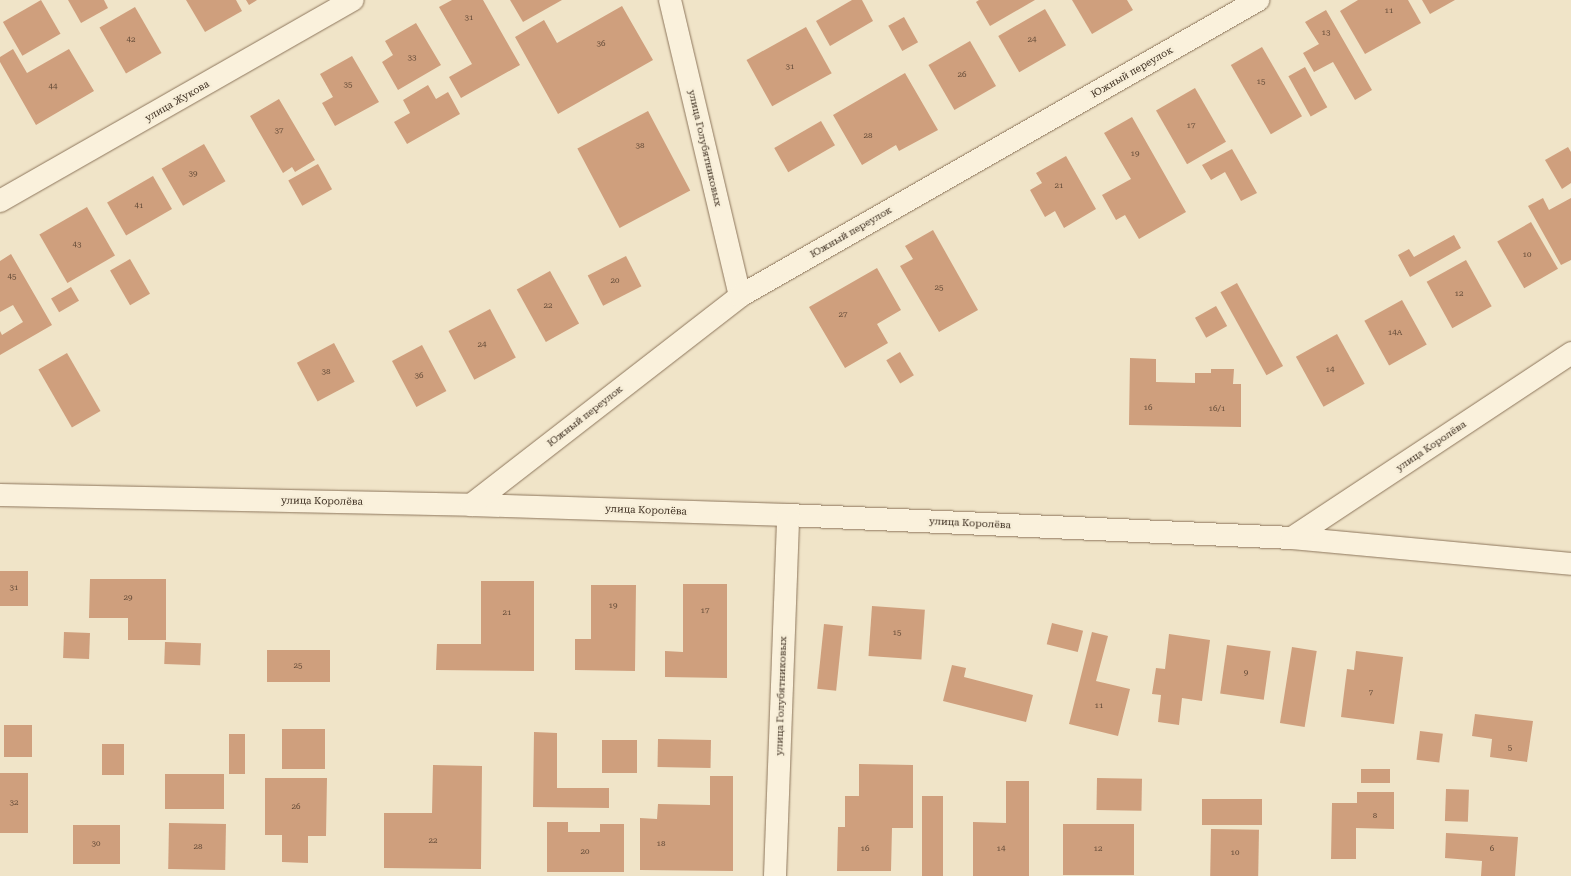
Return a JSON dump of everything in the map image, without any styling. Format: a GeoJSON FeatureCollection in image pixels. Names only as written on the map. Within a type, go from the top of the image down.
{"type":"FeatureCollection","features":[{"type":"Feature","properties":{"kind":"street","name":"улица Жукова"},"geometry":{"type":"LineString","coordinates":[[0,201],[354,0]]}},
{"type":"Feature","properties":{"kind":"street","name":"улица Голубятниковых"},"geometry":{"type":"LineString","coordinates":[[670,0],[740,296]]}},
{"type":"Feature","properties":{"kind":"street","name":"Южный переулок"},"geometry":{"type":"LineString","coordinates":[[471,505],[740,296],[1258,0]]}},
{"type":"Feature","properties":{"kind":"street","name":"улица Королёва"},"geometry":{"type":"LineString","coordinates":[[1292,538],[1571,353]]}},
{"type":"Feature","properties":{"kind":"street","name":"улица Королёва"},"geometry":{"type":"LineString","coordinates":[[0,495],[471,505],[788,515],[1292,538],[1571,564]]}},
{"type":"Feature","properties":{"kind":"street","name":"улица Голубятниковых"},"geometry":{"type":"LineString","coordinates":[[775,876],[788,515]]}},
{"type":"Feature","properties":{"kind":"building"},"geometry":{"type":"Polygon","coordinates":[[[41,0],[60,34],[22,56],[3,22],[41,0]]]}},
{"type":"Feature","properties":{"kind":"building"},"geometry":{"type":"Polygon","coordinates":[[[68,0],[104,0],[108,8],[81,23],[68,0]]]}},
{"type":"Feature","properties":{"kind":"building"},"geometry":{"type":"Polygon","coordinates":[[[186,0],[236,0],[242,11],[205,32],[186,0]]]}},
{"type":"Feature","properties":{"kind":"building"},"geometry":{"type":"Polygon","coordinates":[[[246,0],[257,0],[249,5],[246,0]]]}},
{"type":"Feature","properties":{"kind":"building"},"geometry":{"type":"Polygon","coordinates":[[[452,0],[483,0],[520,65],[461,98],[449,77],[472,64],[439,7],[452,0]]]}},
{"type":"Feature","properties":{"kind":"building"},"geometry":{"type":"Polygon","coordinates":[[[510,0],[562,0],[523,22],[510,0]]]}},
{"type":"Feature","properties":{"kind":"building"},"geometry":{"type":"Polygon","coordinates":[[[852,0],[862,0],[873,21],[830,46],[816,21],[852,0]]]}},
{"type":"Feature","properties":{"kind":"building"},"geometry":{"type":"Polygon","coordinates":[[[979,0],[1035,0],[990,26],[976,2],[979,0]]]}},
{"type":"Feature","properties":{"kind":"building"},"geometry":{"type":"Polygon","coordinates":[[[1072,0],[1127,0],[1133,10],[1092,34],[1072,0]]]}},
{"type":"Feature","properties":{"kind":"building"},"geometry":{"type":"Polygon","coordinates":[[[1358,0],[1408,0],[1421,23],[1365,54],[1340,11],[1358,0]]]}},
{"type":"Feature","properties":{"kind":"building"},"geometry":{"type":"Polygon","coordinates":[[[1422,0],[1455,0],[1430,14],[1422,0]]]}},
{"type":"Feature","properties":{"kind":"building"},"geometry":{"type":"Polygon","coordinates":[[[622,6],[653,60],[558,114],[515,37],[544,20],[557,43],[622,6]]]}},
{"type":"Feature","properties":{"kind":"building"},"geometry":{"type":"Polygon","coordinates":[[[135,7],[162,53],[126,73],[99,28],[135,7]]]}},
{"type":"Feature","properties":{"kind":"building"},"geometry":{"type":"Polygon","coordinates":[[[1045,9],[1066,45],[1019,72],[998,36],[1045,9]]]}},
{"type":"Feature","properties":{"kind":"building"},"geometry":{"type":"Polygon","coordinates":[[[1326,10],[1372,90],[1355,100],[1333,62],[1314,72],[1303,53],[1319,44],[1305,22],[1326,10]]]}},
{"type":"Feature","properties":{"kind":"building"},"geometry":{"type":"Polygon","coordinates":[[[904,17],[918,42],[902,51],[888,26],[904,17]]]}},
{"type":"Feature","properties":{"kind":"building"},"geometry":{"type":"Polygon","coordinates":[[[416,23],[441,65],[398,90],[382,62],[393,55],[385,41],[416,23]]]}},
{"type":"Feature","properties":{"kind":"building"},"geometry":{"type":"Polygon","coordinates":[[[806,27],[832,73],[772,106],[747,60],[806,27]]]}},
{"type":"Feature","properties":{"kind":"building"},"geometry":{"type":"Polygon","coordinates":[[[970,41],[996,86],[954,110],[928,65],[970,41]]]}},
{"type":"Feature","properties":{"kind":"building"},"geometry":{"type":"Polygon","coordinates":[[[1262,47],[1302,116],[1271,134],[1231,65],[1262,47]]]}},
{"type":"Feature","properties":{"kind":"building"},"geometry":{"type":"Polygon","coordinates":[[[13,49],[27,73],[69,49],[94,91],[36,125],[0,62],[0,57],[13,49]]]}},
{"type":"Feature","properties":{"kind":"building"},"geometry":{"type":"Polygon","coordinates":[[[352,56],[379,102],[335,126],[322,103],[333,97],[320,74],[352,56]]]}},
{"type":"Feature","properties":{"kind":"building"},"geometry":{"type":"Polygon","coordinates":[[[1305,67],[1327,107],[1311,116],[1288,76],[1305,67]]]}},
{"type":"Feature","properties":{"kind":"building"},"geometry":{"type":"Polygon","coordinates":[[[905,73],[938,130],[899,151],[896,145],[862,165],[833,115],[905,73]]]}},
{"type":"Feature","properties":{"kind":"building"},"geometry":{"type":"Polygon","coordinates":[[[428,85],[436,99],[448,92],[460,114],[407,144],[394,122],[410,113],[403,100],[428,85]]]}},
{"type":"Feature","properties":{"kind":"building"},"geometry":{"type":"Polygon","coordinates":[[[1195,88],[1226,142],[1187,164],[1156,110],[1195,88]]]}},
{"type":"Feature","properties":{"kind":"building"},"geometry":{"type":"Polygon","coordinates":[[[279,99],[315,160],[295,172],[292,167],[283,173],[250,116],[279,99]]]}},
{"type":"Feature","properties":{"kind":"building"},"geometry":{"type":"Polygon","coordinates":[[[648,111],[690,190],[620,228],[577,149],[648,111]]]}},
{"type":"Feature","properties":{"kind":"building"},"geometry":{"type":"Polygon","coordinates":[[[1132,117],[1186,212],[1139,239],[1125,215],[1116,220],[1102,195],[1131,179],[1104,133],[1132,117]]]}},
{"type":"Feature","properties":{"kind":"building"},"geometry":{"type":"Polygon","coordinates":[[[821,121],[835,145],[788,172],[774,148],[821,121]]]}},
{"type":"Feature","properties":{"kind":"building"},"geometry":{"type":"Polygon","coordinates":[[[204,144],[226,181],[183,206],[162,168],[204,144]]]}},
{"type":"Feature","properties":{"kind":"building"},"geometry":{"type":"Polygon","coordinates":[[[1568,147],[1571,152],[1571,183],[1562,189],[1545,160],[1568,147]]]}},
{"type":"Feature","properties":{"kind":"building"},"geometry":{"type":"Polygon","coordinates":[[[1232,149],[1257,193],[1241,201],[1225,172],[1211,180],[1202,165],[1232,149]]]}},
{"type":"Feature","properties":{"kind":"building"},"geometry":{"type":"Polygon","coordinates":[[[1066,156],[1096,209],[1064,228],[1055,211],[1045,217],[1030,190],[1042,183],[1036,173],[1066,156]]]}},
{"type":"Feature","properties":{"kind":"building"},"geometry":{"type":"Polygon","coordinates":[[[318,164],[332,189],[302,206],[288,180],[318,164]]]}},
{"type":"Feature","properties":{"kind":"building"},"geometry":{"type":"Polygon","coordinates":[[[153,176],[172,209],[126,235],[107,202],[153,176]]]}},
{"type":"Feature","properties":{"kind":"building"},"geometry":{"type":"Polygon","coordinates":[[[1543,198],[1549,210],[1571,198],[1571,260],[1561,265],[1528,206],[1543,198]]]}},
{"type":"Feature","properties":{"kind":"building"},"geometry":{"type":"Polygon","coordinates":[[[87,207],[115,255],[67,283],[39,234],[87,207]]]}},
{"type":"Feature","properties":{"kind":"building"},"geometry":{"type":"Polygon","coordinates":[[[1531,222],[1558,269],[1524,288],[1497,242],[1531,222]]]}},
{"type":"Feature","properties":{"kind":"building"},"geometry":{"type":"Polygon","coordinates":[[[933,230],[978,310],[939,332],[900,266],[913,259],[905,246],[933,230]]]}},
{"type":"Feature","properties":{"kind":"building"},"geometry":{"type":"Polygon","coordinates":[[[1454,235],[1461,248],[1410,277],[1398,255],[1409,249],[1414,257],[1454,235]]]}},
{"type":"Feature","properties":{"kind":"building"},"geometry":{"type":"Polygon","coordinates":[[[11,254],[52,325],[0,355],[0,331],[2,335],[23,322],[13,305],[0,312],[0,261],[11,254]]]}},
{"type":"Feature","properties":{"kind":"building"},"geometry":{"type":"Polygon","coordinates":[[[626,256],[641,286],[603,306],[588,276],[626,256]]]}},
{"type":"Feature","properties":{"kind":"building"},"geometry":{"type":"Polygon","coordinates":[[[130,259],[150,294],[130,305],[110,270],[130,259]]]}},
{"type":"Feature","properties":{"kind":"building"},"geometry":{"type":"Polygon","coordinates":[[[1466,260],[1492,306],[1452,328],[1427,282],[1466,260]]]}},
{"type":"Feature","properties":{"kind":"building"},"geometry":{"type":"Polygon","coordinates":[[[877,268],[901,310],[877,324],[888,343],[845,368],[809,307],[877,268]]]}},
{"type":"Feature","properties":{"kind":"building"},"geometry":{"type":"Polygon","coordinates":[[[550,271],[579,323],[546,342],[517,289],[550,271]]]}},
{"type":"Feature","properties":{"kind":"building"},"geometry":{"type":"Polygon","coordinates":[[[1237,283],[1283,366],[1266,375],[1220,292],[1237,283]]]}},
{"type":"Feature","properties":{"kind":"building"},"geometry":{"type":"Polygon","coordinates":[[[71,287],[79,301],[59,312],[51,298],[71,287]]]}},
{"type":"Feature","properties":{"kind":"building"},"geometry":{"type":"Polygon","coordinates":[[[1402,300],[1427,345],[1389,365],[1364,321],[1402,300]]]}},
{"type":"Feature","properties":{"kind":"building"},"geometry":{"type":"Polygon","coordinates":[[[1216,306],[1227,326],[1206,338],[1195,318],[1216,306]]]}},
{"type":"Feature","properties":{"kind":"building"},"geometry":{"type":"Polygon","coordinates":[[[490,309],[516,358],[474,380],[449,331],[490,309]]]}},
{"type":"Feature","properties":{"kind":"building"},"geometry":{"type":"Polygon","coordinates":[[[1337,334],[1365,384],[1324,407],[1296,357],[1337,334]]]}},
{"type":"Feature","properties":{"kind":"building"},"geometry":{"type":"Polygon","coordinates":[[[334,343],[355,382],[318,402],[297,363],[334,343]]]}},
{"type":"Feature","properties":{"kind":"building"},"geometry":{"type":"Polygon","coordinates":[[[422,345],[446,391],[416,407],[392,361],[422,345]]]}},
{"type":"Feature","properties":{"kind":"building"},"geometry":{"type":"Polygon","coordinates":[[[900,352],[914,375],[900,383],[886,360],[900,352]]]}},
{"type":"Feature","properties":{"kind":"building"},"geometry":{"type":"Polygon","coordinates":[[[67,353],[100,411],[72,428],[38,370],[67,353]]]}},
{"type":"Feature","properties":{"kind":"building"},"geometry":{"type":"Polygon","coordinates":[[[1130,358],[1156,359],[1156,382],[1195,383],[1195,373],[1211,373],[1211,369],[1234,369],[1233,384],[1241,384],[1241,427],[1129,425],[1130,358]]]}},
{"type":"Feature","properties":{"kind":"building"},"geometry":{"type":"Polygon","coordinates":[[[0,571],[28,571],[28,606],[0,606],[0,571]]]}},
{"type":"Feature","properties":{"kind":"building"},"geometry":{"type":"Polygon","coordinates":[[[90,579],[166,579],[166,640],[128,640],[128,618],[89,618],[90,579]]]}},
{"type":"Feature","properties":{"kind":"building"},"geometry":{"type":"Polygon","coordinates":[[[481,581],[534,581],[534,671],[436,670],[437,644],[481,644],[481,581]]]}},
{"type":"Feature","properties":{"kind":"building"},"geometry":{"type":"Polygon","coordinates":[[[683,584],[727,584],[727,678],[665,677],[665,651],[683,652],[683,584]]]}},
{"type":"Feature","properties":{"kind":"building"},"geometry":{"type":"Polygon","coordinates":[[[591,585],[636,585],[635,671],[575,670],[575,639],[591,639],[591,585]]]}},
{"type":"Feature","properties":{"kind":"building"},"geometry":{"type":"Polygon","coordinates":[[[872,606],[925,610],[921,660],[869,656],[872,606]]]}},
{"type":"Feature","properties":{"kind":"building"},"geometry":{"type":"Polygon","coordinates":[[[1052,623],[1083,631],[1078,652],[1047,644],[1052,623]]]}},
{"type":"Feature","properties":{"kind":"building"},"geometry":{"type":"Polygon","coordinates":[[[824,624],[843,626],[836,691],[817,689],[824,624]]]}},
{"type":"Feature","properties":{"kind":"building"},"geometry":{"type":"Polygon","coordinates":[[[64,632],[90,633],[89,659],[63,658],[64,632]]]}},
{"type":"Feature","properties":{"kind":"building"},"geometry":{"type":"Polygon","coordinates":[[[1092,632],[1108,636],[1096,681],[1130,689],[1118,736],[1069,724],[1092,632]]]}},
{"type":"Feature","properties":{"kind":"building"},"geometry":{"type":"Polygon","coordinates":[[[1169,634],[1210,640],[1202,701],[1182,698],[1179,725],[1158,722],[1161,695],[1152,694],[1156,668],[1165,669],[1169,634]]]}},
{"type":"Feature","properties":{"kind":"building"},"geometry":{"type":"Polygon","coordinates":[[[165,642],[201,643],[200,665],[164,664],[165,642]]]}},
{"type":"Feature","properties":{"kind":"building"},"geometry":{"type":"Polygon","coordinates":[[[1227,645],[1271,651],[1264,700],[1220,694],[1227,645]]]}},
{"type":"Feature","properties":{"kind":"building"},"geometry":{"type":"Polygon","coordinates":[[[1292,647],[1317,651],[1305,727],[1280,723],[1292,647]]]}},
{"type":"Feature","properties":{"kind":"building"},"geometry":{"type":"Polygon","coordinates":[[[267,650],[330,650],[330,682],[267,682],[267,650]]]}},
{"type":"Feature","properties":{"kind":"building"},"geometry":{"type":"Polygon","coordinates":[[[1356,651],[1403,657],[1394,724],[1341,717],[1347,669],[1354,670],[1356,651]]]}},
{"type":"Feature","properties":{"kind":"building"},"geometry":{"type":"Polygon","coordinates":[[[952,665],[966,668],[964,677],[1033,695],[1026,722],[943,701],[952,665]]]}},
{"type":"Feature","properties":{"kind":"building"},"geometry":{"type":"Polygon","coordinates":[[[1475,714],[1533,721],[1527,762],[1490,757],[1492,739],[1472,736],[1475,714]]]}},
{"type":"Feature","properties":{"kind":"building"},"geometry":{"type":"Polygon","coordinates":[[[4,725],[32,725],[32,757],[4,757],[4,725]]]}},
{"type":"Feature","properties":{"kind":"building"},"geometry":{"type":"Polygon","coordinates":[[[282,729],[325,729],[325,769],[282,769],[282,729]]]}},
{"type":"Feature","properties":{"kind":"building"},"geometry":{"type":"Polygon","coordinates":[[[1420,731],[1443,734],[1439,763],[1416,760],[1420,731]]]}},
{"type":"Feature","properties":{"kind":"building"},"geometry":{"type":"Polygon","coordinates":[[[534,732],[557,733],[557,788],[609,788],[609,808],[533,807],[534,732]]]}},
{"type":"Feature","properties":{"kind":"building"},"geometry":{"type":"Polygon","coordinates":[[[229,734],[245,734],[245,774],[229,774],[229,734]]]}},
{"type":"Feature","properties":{"kind":"building"},"geometry":{"type":"Polygon","coordinates":[[[658,739],[711,740],[711,768],[658,767],[658,739]]]}},
{"type":"Feature","properties":{"kind":"building"},"geometry":{"type":"Polygon","coordinates":[[[602,740],[637,740],[637,773],[602,773],[602,740]]]}},
{"type":"Feature","properties":{"kind":"building"},"geometry":{"type":"Polygon","coordinates":[[[102,744],[124,744],[124,775],[102,775],[102,744]]]}},
{"type":"Feature","properties":{"kind":"building"},"geometry":{"type":"Polygon","coordinates":[[[859,764],[913,765],[913,828],[892,828],[891,871],[837,871],[838,827],[845,827],[845,796],[859,796],[859,764]]]}},
{"type":"Feature","properties":{"kind":"building"},"geometry":{"type":"Polygon","coordinates":[[[433,765],[482,766],[481,869],[384,868],[384,813],[432,813],[433,765]]]}},
{"type":"Feature","properties":{"kind":"building"},"geometry":{"type":"Polygon","coordinates":[[[1361,769],[1390,769],[1390,783],[1361,783],[1361,769]]]}},
{"type":"Feature","properties":{"kind":"building"},"geometry":{"type":"Polygon","coordinates":[[[0,773],[28,773],[28,833],[0,833],[0,773]]]}},
{"type":"Feature","properties":{"kind":"building"},"geometry":{"type":"Polygon","coordinates":[[[165,774],[224,774],[224,809],[165,809],[165,774]]]}},
{"type":"Feature","properties":{"kind":"building"},"geometry":{"type":"Polygon","coordinates":[[[710,776],[733,776],[733,871],[640,870],[640,818],[657,819],[658,804],[710,805],[710,776]]]}},
{"type":"Feature","properties":{"kind":"building"},"geometry":{"type":"Polygon","coordinates":[[[265,778],[327,778],[326,836],[308,836],[308,863],[282,862],[282,835],[265,835],[265,778]]]}},
{"type":"Feature","properties":{"kind":"building"},"geometry":{"type":"Polygon","coordinates":[[[1097,778],[1142,779],[1141,811],[1096,810],[1097,778]]]}},
{"type":"Feature","properties":{"kind":"building"},"geometry":{"type":"Polygon","coordinates":[[[1006,781],[1029,781],[1029,876],[973,876],[973,822],[1006,823],[1006,781]]]}},
{"type":"Feature","properties":{"kind":"building"},"geometry":{"type":"Polygon","coordinates":[[[1446,789],[1469,790],[1468,822],[1445,821],[1446,789]]]}},
{"type":"Feature","properties":{"kind":"building"},"geometry":{"type":"Polygon","coordinates":[[[1357,792],[1394,792],[1394,829],[1356,828],[1356,859],[1331,859],[1332,803],[1357,803],[1357,792]]]}},
{"type":"Feature","properties":{"kind":"building"},"geometry":{"type":"Polygon","coordinates":[[[922,796],[943,796],[943,876],[922,876],[922,796]]]}},
{"type":"Feature","properties":{"kind":"building"},"geometry":{"type":"Polygon","coordinates":[[[1202,799],[1262,799],[1262,825],[1202,825],[1202,799]]]}},
{"type":"Feature","properties":{"kind":"building"},"geometry":{"type":"Polygon","coordinates":[[[547,822],[568,822],[568,832],[600,832],[600,824],[624,824],[624,872],[547,872],[547,822]]]}},
{"type":"Feature","properties":{"kind":"building"},"geometry":{"type":"Polygon","coordinates":[[[169,823],[226,824],[225,870],[168,869],[169,823]]]}},
{"type":"Feature","properties":{"kind":"building"},"geometry":{"type":"Polygon","coordinates":[[[1063,824],[1134,824],[1134,875],[1063,875],[1063,824]]]}},
{"type":"Feature","properties":{"kind":"building"},"geometry":{"type":"Polygon","coordinates":[[[73,825],[120,825],[120,864],[73,864],[73,825]]]}},
{"type":"Feature","properties":{"kind":"building"},"geometry":{"type":"Polygon","coordinates":[[[1211,829],[1259,830],[1258,876],[1210,876],[1211,829]]]}},
{"type":"Feature","properties":{"kind":"building"},"geometry":{"type":"Polygon","coordinates":[[[1446,833],[1518,837],[1515,876],[1481,876],[1482,861],[1445,858],[1446,833]]]}}]}
